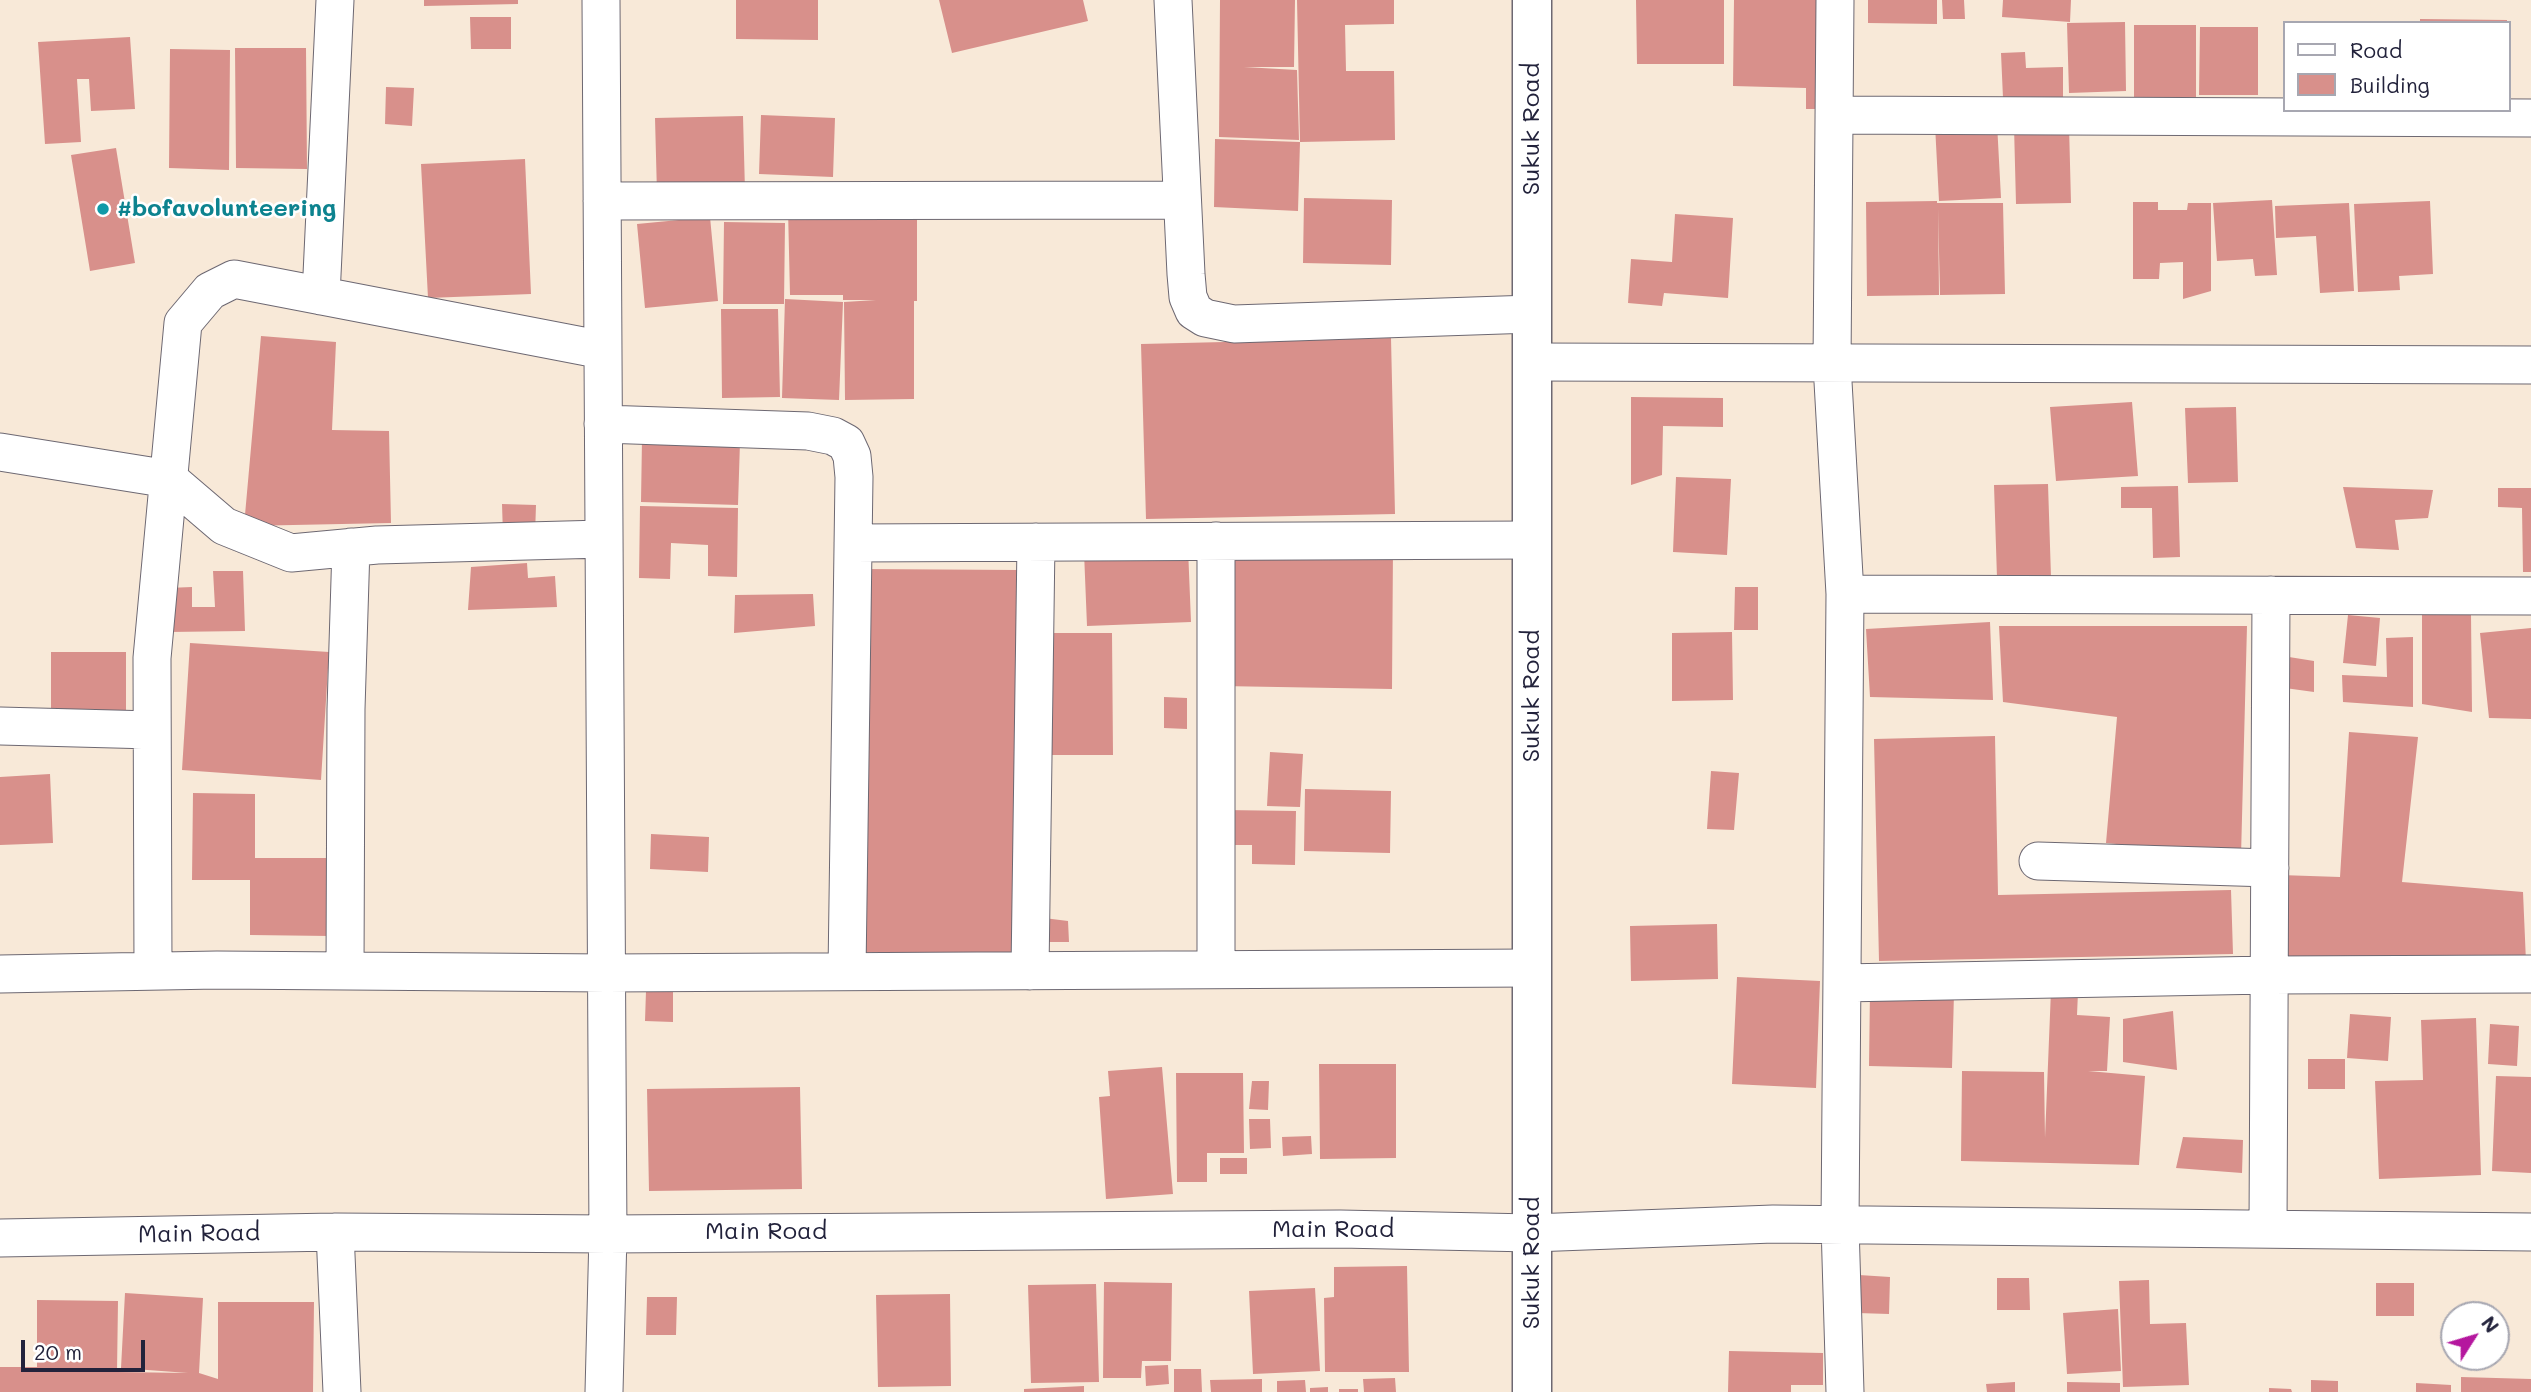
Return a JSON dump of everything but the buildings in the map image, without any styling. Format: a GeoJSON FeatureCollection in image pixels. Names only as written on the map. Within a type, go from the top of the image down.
{"type":"FeatureCollection","features":[{"type":"Feature","properties":{"kind":"street"},"geometry":{"type":"LineString","coordinates":[[321,296],[335,0]]}},
{"type":"Feature","properties":{"kind":"street"},"geometry":{"type":"LineString","coordinates":[[601,0],[608,1234],[604,1392]]}},
{"type":"Feature","properties":{"kind":"street"},"geometry":{"type":"LineString","coordinates":[[1173,0],[1188,297],[1194,311],[1205,318],[1234,324],[1532,314]]}},
{"type":"Feature","properties":{"kind":"street","name":"Sukuk Road"},"geometry":{"type":"LineString","coordinates":[[1532,0],[1532,1392]]}},
{"type":"Feature","properties":{"kind":"street"},"geometry":{"type":"LineString","coordinates":[[1835,0],[1832,364],[1845,594],[1840,1224],[1845,1392]]}},
{"type":"Feature","properties":{"kind":"street"},"geometry":{"type":"LineString","coordinates":[[1834,115],[2531,118]]}},
{"type":"Feature","properties":{"kind":"street"},"geometry":{"type":"LineString","coordinates":[[602,201],[1182,201]]}},
{"type":"Feature","properties":{"kind":"street"},"geometry":{"type":"LineString","coordinates":[[153,971],[152,658],[183,323],[210,291],[234,279],[603,350]]}},
{"type":"Feature","properties":{"kind":"street"},"geometry":{"type":"LineString","coordinates":[[1532,362],[2531,365]]}},
{"type":"Feature","properties":{"kind":"street"},"geometry":{"type":"LineString","coordinates":[[603,424],[808,431],[833,436],[846,443],[852,456],[855,477],[847,971]]}},
{"type":"Feature","properties":{"kind":"street"},"geometry":{"type":"LineString","coordinates":[[0,452],[169,479],[224,526],[290,553],[351,547],[603,539]]}},
{"type":"Feature","properties":{"kind":"street"},"geometry":{"type":"LineString","coordinates":[[853,543],[1532,540]]}},
{"type":"Feature","properties":{"kind":"street"},"geometry":{"type":"LineString","coordinates":[[1216,541],[1216,970]]}},
{"type":"Feature","properties":{"kind":"street"},"geometry":{"type":"LineString","coordinates":[[1030,971],[1036,542]]}},
{"type":"Feature","properties":{"kind":"street"},"geometry":{"type":"LineString","coordinates":[[345,971],[346,709],[351,547]]}},
{"type":"Feature","properties":{"kind":"street"},"geometry":{"type":"LineString","coordinates":[[1845,594],[2531,596]]}},
{"type":"Feature","properties":{"kind":"street"},"geometry":{"type":"LineString","coordinates":[[2268,1229],[2271,595]]}},
{"type":"Feature","properties":{"kind":"street"},"geometry":{"type":"LineString","coordinates":[[0,726],[152,730]]}},
{"type":"Feature","properties":{"kind":"street"},"geometry":{"type":"LineString","coordinates":[[2038,861],[2270,868]]}},
{"type":"Feature","properties":{"kind":"street"},"geometry":{"type":"LineString","coordinates":[[0,974],[153,971],[607,973],[1532,968]]}},
{"type":"Feature","properties":{"kind":"street"},"geometry":{"type":"LineString","coordinates":[[1842,983],[2269,975],[2531,974]]}},
{"type":"Feature","properties":{"kind":"street","name":"Main Road"},"geometry":{"type":"LineString","coordinates":[[0,1238],[335,1232],[608,1234],[1340,1229],[1532,1233],[1773,1224],[2531,1232]]}},
{"type":"Feature","properties":{"kind":"street"},"geometry":{"type":"LineString","coordinates":[[335,1232],[341,1392]]}},
{"type":"Feature","properties":{"kind":"place","name":"#bofavolunteering"},"geometry":{"type":"Point","coordinates":[103,209]}}]}
